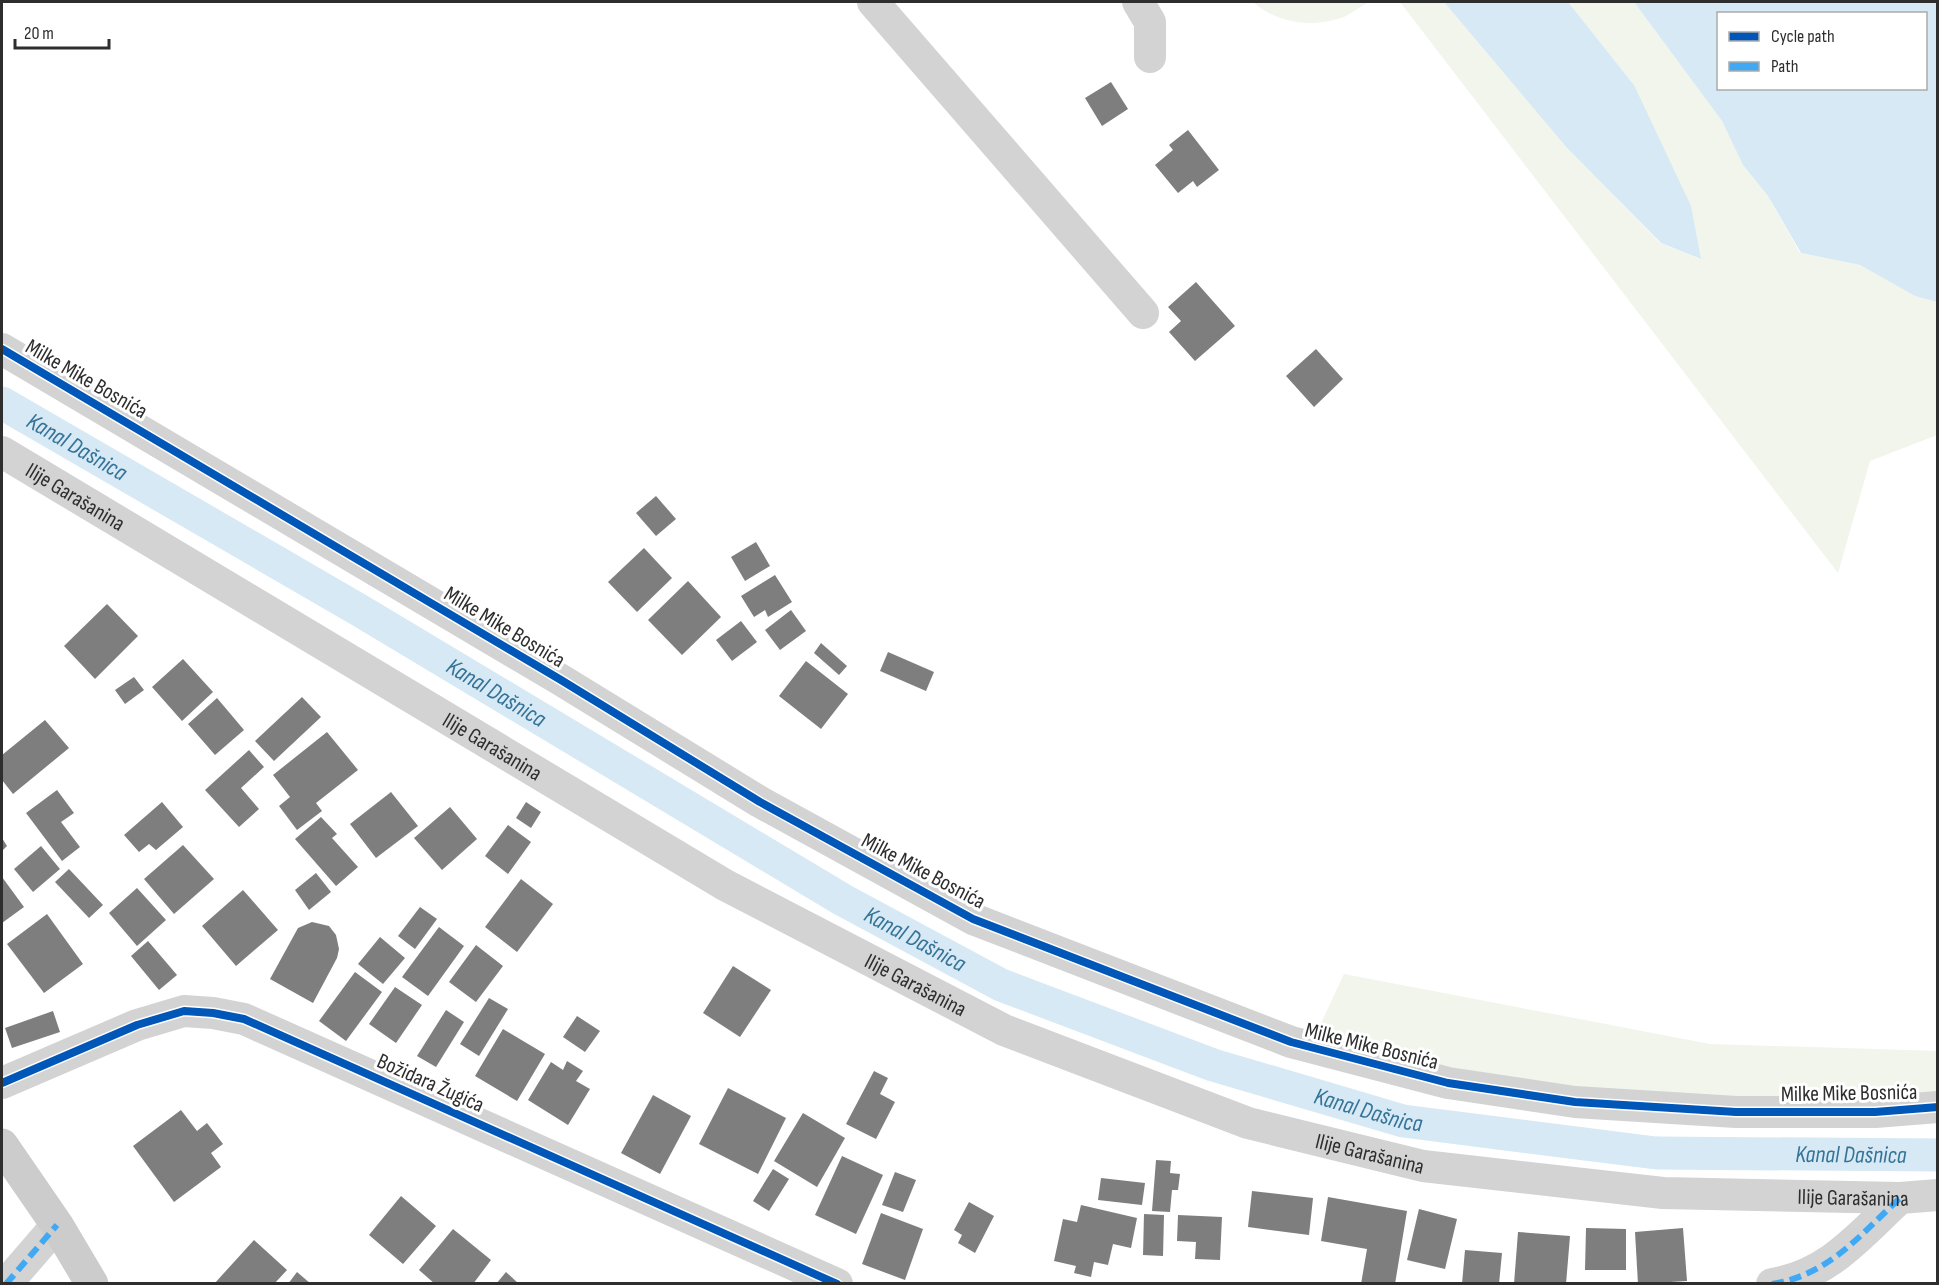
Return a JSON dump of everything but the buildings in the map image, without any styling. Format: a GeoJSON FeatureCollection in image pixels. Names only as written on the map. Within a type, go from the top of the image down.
{"type":"FeatureCollection","features":[{"type":"Feature","properties":{"kind":"main road"},"geometry":{"type":"LineString","coordinates":[[2,1145],[57,1225],[92,1284]]}},
{"type":"Feature","properties":{"kind":"street"},"geometry":{"type":"LineString","coordinates":[[873,2],[1143,313]]}},
{"type":"Feature","properties":{"kind":"street"},"geometry":{"type":"LineString","coordinates":[[1138,2],[1150,22],[1149,57]]}},
{"type":"Feature","properties":{"kind":"street","name":"Milke Mike Bosnića"},"geometry":{"type":"LineString","coordinates":[[2,349],[212,472],[760,802],[984,923],[1291,1042],[1448,1083],[1575,1102],[1736,1112],[1875,1112],[1938,1107]]}},
{"type":"Feature","properties":{"kind":"street","name":"Ilije Garašanina"},"geometry":{"type":"LineString","coordinates":[[2,452],[725,885],[1015,1034],[1248,1123],[1423,1166],[1663,1193],[1900,1198],[1938,1195]]}},
{"type":"Feature","properties":{"kind":"street","name":"Božidara Žugića"},"geometry":{"type":"LineString","coordinates":[[2,1083],[137,1025],[184,1011],[213,1013],[244,1019],[837,1284]]}},
{"type":"Feature","properties":{"kind":"street"},"geometry":{"type":"LineString","coordinates":[[1772,1284],[1789,1281],[1830,1263],[1900,1198]]}},
{"type":"Feature","properties":{"kind":"street"},"geometry":{"type":"LineString","coordinates":[[6,1284],[57,1225]]}},
{"type":"Feature","properties":{"kind":"shaded area"},"geometry":{"type":"Polygon","coordinates":[[[1253,2],[1368,2],[1344,17],[1308,23],[1273,15],[1253,2]]]}},
{"type":"Feature","properties":{"kind":"shaded area"},"geometry":{"type":"Polygon","coordinates":[[[1400,2],[1444,2],[1567,148],[1660,243],[1700,259],[1634,85],[1568,2],[1634,2],[1722,121],[1743,165],[1768,196],[1800,253],[1860,265],[1915,296],[1937,302],[1937,435],[1870,461],[1838,573],[1400,2]]]}},
{"type":"Feature","properties":{"kind":"shaded area"},"geometry":{"type":"Polygon","coordinates":[[[1344,974],[1710,1044],[1937,1051],[1937,1097],[1871,1102],[1573,1091],[1356,1049],[1317,1032],[1344,974]]]}},
{"type":"Feature","properties":{"kind":"water"},"geometry":{"type":"Polygon","coordinates":[[[1444,2],[1568,2],[1634,85],[1691,206],[1701,259],[1661,243],[1567,148],[1444,2]]]}},
{"type":"Feature","properties":{"kind":"water"},"geometry":{"type":"Polygon","coordinates":[[[1634,2],[1937,2],[1937,302],[1915,296],[1860,265],[1801,253],[1768,196],[1743,165],[1722,121],[1634,2]]]}},
{"type":"Feature","properties":{"kind":"waterway","name":"Kanal Dašnica"},"geometry":{"type":"LineString","coordinates":[[2,403],[359,610],[843,900],[1001,985],[1213,1065],[1403,1121],[1656,1153],[1938,1155]]}},
{"type":"Feature","properties":{"kind":"marked path"},"geometry":{"type":"LineString","coordinates":[[1772,1284],[1792,1279],[1827,1263],[1857,1239],[1900,1198]]}},
{"type":"Feature","properties":{"kind":"marked path"},"geometry":{"type":"LineString","coordinates":[[6,1284],[57,1225]]}},
{"type":"Feature","properties":{"kind":"cycle path"},"geometry":{"type":"LineString","coordinates":[[2,349],[561,680],[760,802],[973,919],[1291,1042],[1448,1083],[1575,1102],[1736,1112],[1875,1112],[1938,1107]]}},
{"type":"Feature","properties":{"kind":"cycle path"},"geometry":{"type":"LineString","coordinates":[[2,1083],[137,1025],[184,1011],[213,1013],[244,1019],[837,1284]]}}]}
